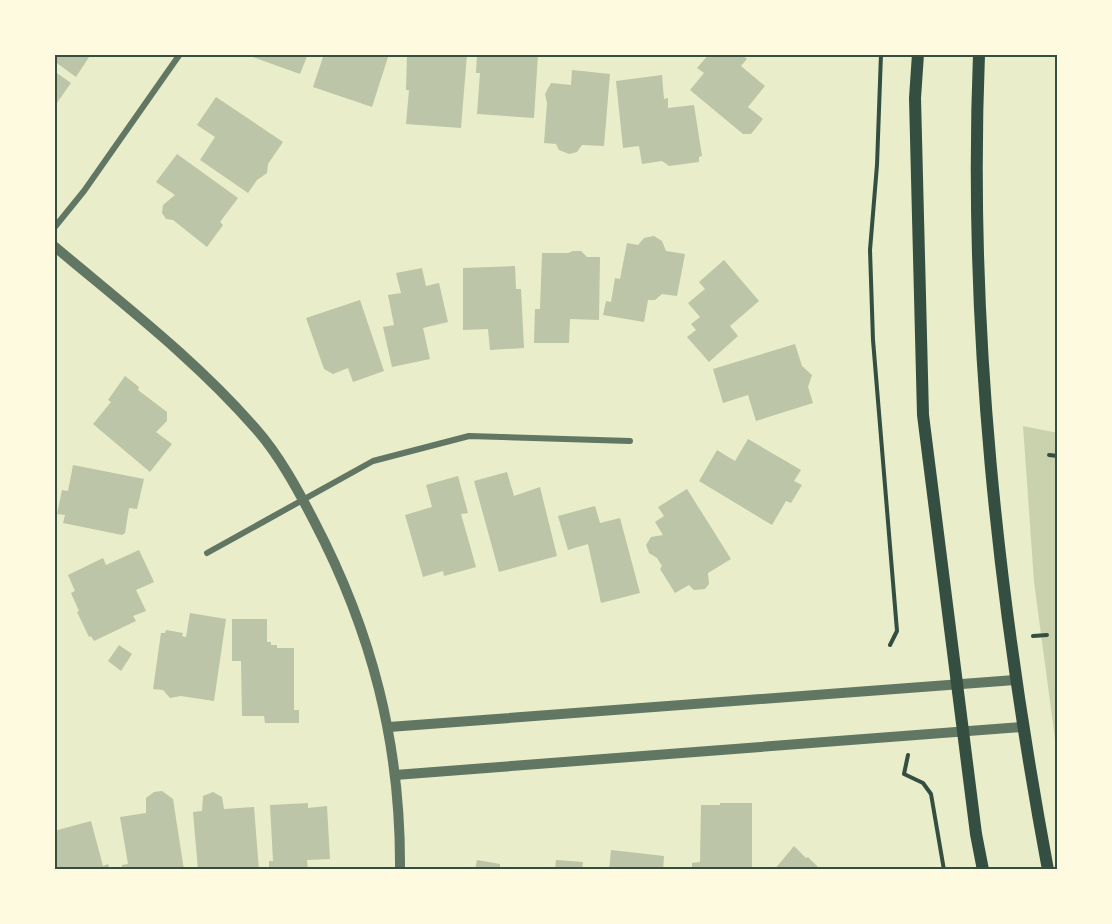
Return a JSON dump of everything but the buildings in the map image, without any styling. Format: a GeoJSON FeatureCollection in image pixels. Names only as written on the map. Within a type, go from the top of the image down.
{"type":"FeatureCollection","features":[{"type":"Feature","properties":{"kind":"main road"},"geometry":{"type":"LineString","coordinates":[[918,54],[916,110],[923,415],[983,870]]}},
{"type":"Feature","properties":{"kind":"main road"},"geometry":{"type":"LineString","coordinates":[[979,54],[977,269],[992,479],[1021,727],[1048,870]]}},
{"type":"Feature","properties":{"kind":"street"},"geometry":{"type":"LineString","coordinates":[[54,228],[84,191],[180,54]]}},
{"type":"Feature","properties":{"kind":"street"},"geometry":{"type":"LineString","coordinates":[[54,246],[205,373],[258,431],[302,498],[345,582],[378,680],[389,727],[395,776],[399,870]]}},
{"type":"Feature","properties":{"kind":"street"},"geometry":{"type":"LineString","coordinates":[[207,553],[302,498],[373,461],[469,436],[630,441]]}},
{"type":"Feature","properties":{"kind":"street"},"geometry":{"type":"LineString","coordinates":[[389,727],[1015,680]]}},
{"type":"Feature","properties":{"kind":"street"},"geometry":{"type":"LineString","coordinates":[[395,776],[1021,727]]}},
{"type":"Feature","properties":{"kind":"path"},"geometry":{"type":"LineString","coordinates":[[880,54],[877,165],[870,250],[873,340],[897,631],[890,645]]}},
{"type":"Feature","properties":{"kind":"path"},"geometry":{"type":"LineString","coordinates":[[1049,455],[1058,456]]}},
{"type":"Feature","properties":{"kind":"path"},"geometry":{"type":"LineString","coordinates":[[1030,636],[1047,635]]}},
{"type":"Feature","properties":{"kind":"path"},"geometry":{"type":"LineString","coordinates":[[909,755],[904,774],[923,783],[931,794],[944,870]]}},
{"type":"Feature","properties":{"kind":"green space"},"geometry":{"type":"Polygon","coordinates":[[[1023,426],[1058,433],[1058,761],[1034,582],[1023,426]]]}}]}
